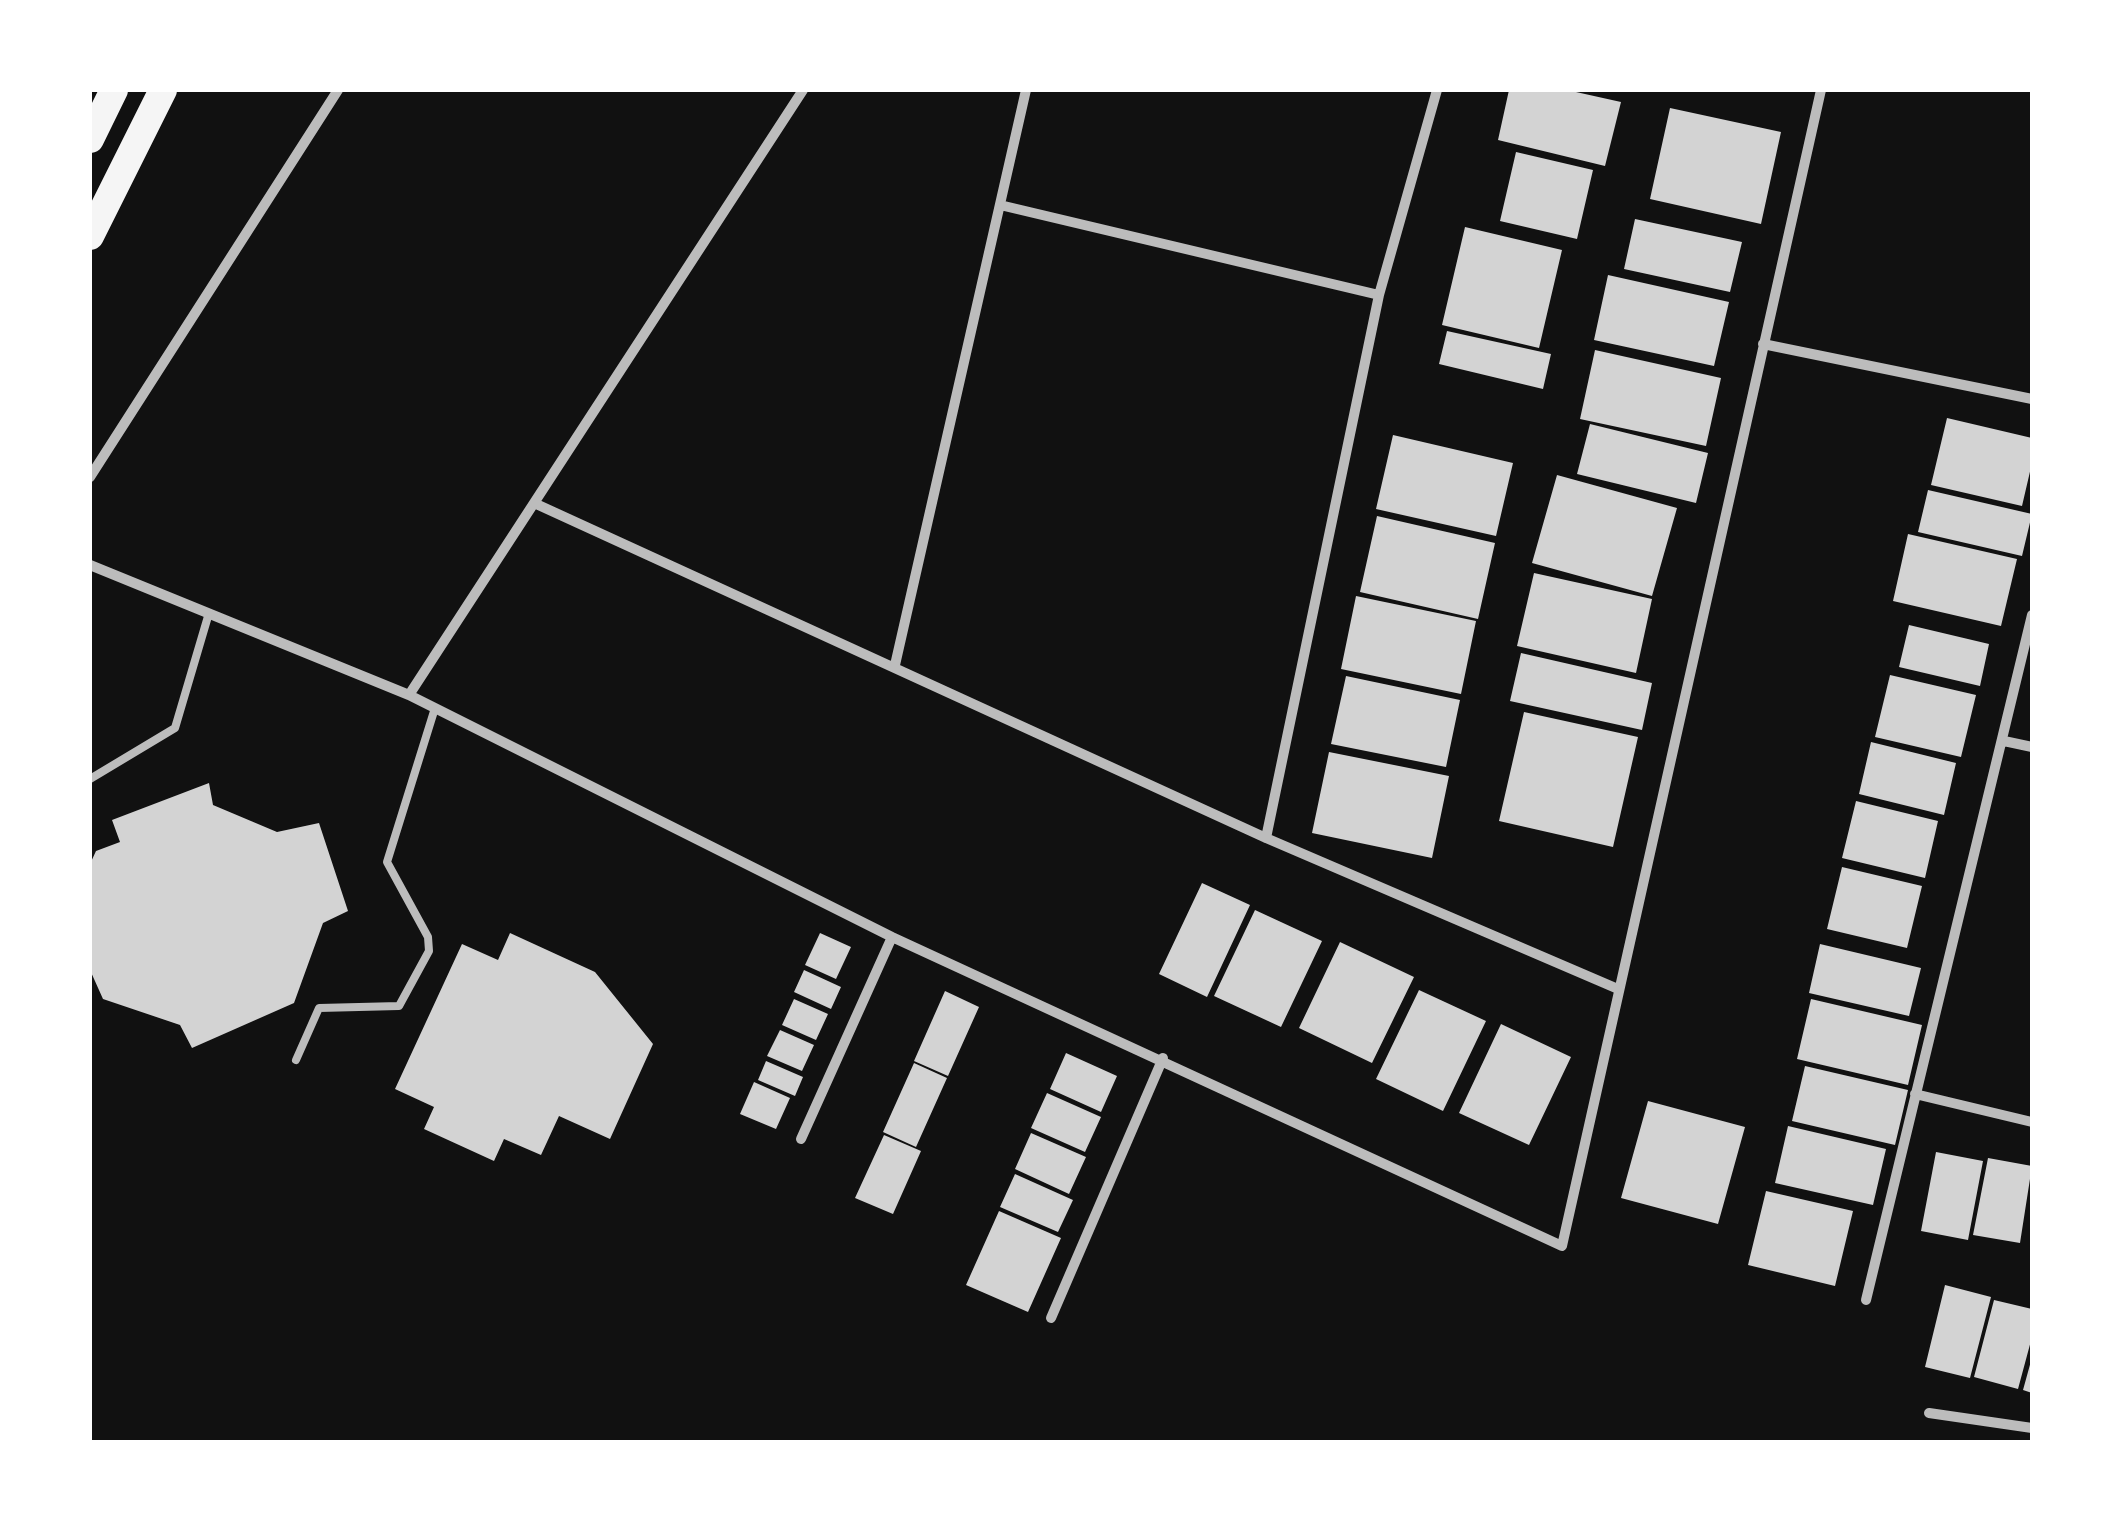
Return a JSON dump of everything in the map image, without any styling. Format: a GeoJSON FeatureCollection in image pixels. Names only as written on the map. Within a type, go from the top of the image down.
{"type":"FeatureCollection","features":[{"type":"Feature","properties":{"kind":"highway"},"geometry":{"type":"LineString","coordinates":[[90,139],[114,90]]}},
{"type":"Feature","properties":{"kind":"highway"},"geometry":{"type":"LineString","coordinates":[[90,236],[163,90]]}},
{"type":"Feature","properties":{"kind":"street"},"geometry":{"type":"LineString","coordinates":[[90,477],[338,90]]}},
{"type":"Feature","properties":{"kind":"street"},"geometry":{"type":"LineString","coordinates":[[408,695],[803,90]]}},
{"type":"Feature","properties":{"kind":"street"},"geometry":{"type":"LineString","coordinates":[[895,665],[1026,90]]}},
{"type":"Feature","properties":{"kind":"street"},"geometry":{"type":"LineString","coordinates":[[1266,838],[1380,295],[1437,90]]}},
{"type":"Feature","properties":{"kind":"street"},"geometry":{"type":"LineString","coordinates":[[90,564],[408,695],[892,937],[1163,1058],[1562,1246],[1821,90]]}},
{"type":"Feature","properties":{"kind":"street"},"geometry":{"type":"LineString","coordinates":[[1000,205],[1380,295]]}},
{"type":"Feature","properties":{"kind":"street"},"geometry":{"type":"LineString","coordinates":[[1763,344],[2032,399]]}},
{"type":"Feature","properties":{"kind":"street"},"geometry":{"type":"LineString","coordinates":[[534,502],[1266,838],[1618,990]]}},
{"type":"Feature","properties":{"kind":"street"},"geometry":{"type":"LineString","coordinates":[[1866,1300],[2032,615]]}},
{"type":"Feature","properties":{"kind":"street"},"geometry":{"type":"LineString","coordinates":[[2004,741],[2032,747]]}},
{"type":"Feature","properties":{"kind":"street"},"geometry":{"type":"LineString","coordinates":[[801,1139],[892,937]]}},
{"type":"Feature","properties":{"kind":"street"},"geometry":{"type":"LineString","coordinates":[[1052,1318],[1163,1058]]}},
{"type":"Feature","properties":{"kind":"street"},"geometry":{"type":"LineString","coordinates":[[1915,1094],[2032,1122]]}},
{"type":"Feature","properties":{"kind":"street"},"geometry":{"type":"LineString","coordinates":[[1929,1414],[2032,1428]]}},
{"type":"Feature","properties":{"kind":"lane"},"geometry":{"type":"LineString","coordinates":[[90,779],[175,728],[208,613]]}},
{"type":"Feature","properties":{"kind":"lane"},"geometry":{"type":"LineString","coordinates":[[296,1060],[319,1008],[400,1006],[429,952],[428,937],[387,862],[435,708]]}},
{"type":"Feature","properties":{"kind":"building"},"geometry":{"type":"Polygon","coordinates":[[[1509,90],[1567,90],[1621,102],[1605,166],[1498,140],[1509,90]]]}},
{"type":"Feature","properties":{"kind":"building"},"geometry":{"type":"Polygon","coordinates":[[[1670,108],[1781,132],[1761,224],[1650,199],[1670,108]]]}},
{"type":"Feature","properties":{"kind":"building"},"geometry":{"type":"Polygon","coordinates":[[[1516,152],[1593,170],[1577,239],[1500,221],[1516,152]]]}},
{"type":"Feature","properties":{"kind":"building"},"geometry":{"type":"Polygon","coordinates":[[[1635,219],[1742,242],[1730,292],[1624,269],[1635,219]]]}},
{"type":"Feature","properties":{"kind":"building"},"geometry":{"type":"Polygon","coordinates":[[[1465,227],[1562,250],[1539,348],[1442,325],[1465,227]]]}},
{"type":"Feature","properties":{"kind":"building"},"geometry":{"type":"Polygon","coordinates":[[[1608,275],[1729,302],[1714,366],[1594,340],[1608,275]]]}},
{"type":"Feature","properties":{"kind":"building"},"geometry":{"type":"Polygon","coordinates":[[[1447,331],[1551,354],[1543,389],[1439,364],[1447,331]]]}},
{"type":"Feature","properties":{"kind":"building"},"geometry":{"type":"Polygon","coordinates":[[[1595,350],[1721,378],[1706,446],[1580,419],[1595,350]]]}},
{"type":"Feature","properties":{"kind":"building"},"geometry":{"type":"Polygon","coordinates":[[[1947,418],[2032,438],[2032,463],[2022,506],[1931,485],[1947,418]]]}},
{"type":"Feature","properties":{"kind":"building"},"geometry":{"type":"Polygon","coordinates":[[[1590,424],[1708,453],[1696,503],[1577,474],[1590,424]]]}},
{"type":"Feature","properties":{"kind":"building"},"geometry":{"type":"Polygon","coordinates":[[[1393,435],[1513,463],[1496,536],[1376,509],[1393,435]]]}},
{"type":"Feature","properties":{"kind":"building"},"geometry":{"type":"Polygon","coordinates":[[[1557,475],[1677,508],[1652,596],[1532,563],[1557,475]]]}},
{"type":"Feature","properties":{"kind":"building"},"geometry":{"type":"Polygon","coordinates":[[[1928,490],[2032,514],[2022,556],[1918,532],[1928,490]]]}},
{"type":"Feature","properties":{"kind":"building"},"geometry":{"type":"Polygon","coordinates":[[[1377,516],[1495,543],[1478,619],[1360,592],[1377,516]]]}},
{"type":"Feature","properties":{"kind":"building"},"geometry":{"type":"Polygon","coordinates":[[[1908,534],[2017,559],[2001,626],[1893,601],[1908,534]]]}},
{"type":"Feature","properties":{"kind":"building"},"geometry":{"type":"Polygon","coordinates":[[[1534,573],[1652,599],[1636,673],[1517,646],[1534,573]]]}},
{"type":"Feature","properties":{"kind":"building"},"geometry":{"type":"Polygon","coordinates":[[[1356,596],[1476,621],[1461,694],[1341,669],[1356,596]]]}},
{"type":"Feature","properties":{"kind":"building"},"geometry":{"type":"Polygon","coordinates":[[[1909,625],[1989,644],[1980,686],[1899,667],[1909,625]]]}},
{"type":"Feature","properties":{"kind":"building"},"geometry":{"type":"Polygon","coordinates":[[[1521,653],[1652,683],[1642,730],[1510,701],[1521,653]]]}},
{"type":"Feature","properties":{"kind":"building"},"geometry":{"type":"Polygon","coordinates":[[[1890,675],[1976,695],[1961,757],[1875,737],[1890,675]]]}},
{"type":"Feature","properties":{"kind":"building"},"geometry":{"type":"Polygon","coordinates":[[[1346,676],[1460,700],[1446,767],[1331,744],[1346,676]]]}},
{"type":"Feature","properties":{"kind":"building"},"geometry":{"type":"Polygon","coordinates":[[[1524,712],[1638,737],[1613,847],[1499,821],[1524,712]]]}},
{"type":"Feature","properties":{"kind":"building"},"geometry":{"type":"Polygon","coordinates":[[[1871,742],[1956,763],[1944,815],[1859,794],[1871,742]]]}},
{"type":"Feature","properties":{"kind":"building"},"geometry":{"type":"Polygon","coordinates":[[[1329,752],[1449,776],[1432,858],[1312,833],[1329,752]]]}},
{"type":"Feature","properties":{"kind":"building"},"geometry":{"type":"Polygon","coordinates":[[[209,783],[213,805],[277,832],[319,823],[348,911],[323,923],[294,1003],[192,1048],[180,1025],[103,999],[90,970],[90,864],[96,851],[120,842],[112,820],[209,783]]]}},
{"type":"Feature","properties":{"kind":"building"},"geometry":{"type":"Polygon","coordinates":[[[1856,801],[1938,821],[1925,878],[1842,858],[1856,801]]]}},
{"type":"Feature","properties":{"kind":"building"},"geometry":{"type":"Polygon","coordinates":[[[1842,867],[1922,886],[1907,948],[1827,929],[1842,867]]]}},
{"type":"Feature","properties":{"kind":"building"},"geometry":{"type":"Polygon","coordinates":[[[1202,883],[1250,905],[1207,997],[1159,974],[1202,883]]]}},
{"type":"Feature","properties":{"kind":"building"},"geometry":{"type":"Polygon","coordinates":[[[1255,910],[1322,941],[1281,1027],[1214,996],[1255,910]]]}},
{"type":"Feature","properties":{"kind":"building"},"geometry":{"type":"Polygon","coordinates":[[[510,933],[595,972],[653,1044],[610,1139],[559,1116],[541,1155],[504,1139],[494,1161],[424,1129],[434,1107],[395,1089],[462,944],[498,960],[510,933]]]}},
{"type":"Feature","properties":{"kind":"building"},"geometry":{"type":"Polygon","coordinates":[[[820,933],[851,947],[836,979],[805,965],[820,933]]]}},
{"type":"Feature","properties":{"kind":"building"},"geometry":{"type":"Polygon","coordinates":[[[1340,942],[1414,977],[1372,1063],[1299,1028],[1340,942]]]}},
{"type":"Feature","properties":{"kind":"building"},"geometry":{"type":"Polygon","coordinates":[[[1820,944],[1921,968],[1909,1016],[1809,993],[1820,944]]]}},
{"type":"Feature","properties":{"kind":"building"},"geometry":{"type":"Polygon","coordinates":[[[804,970],[841,987],[831,1009],[794,992],[804,970]]]}},
{"type":"Feature","properties":{"kind":"building"},"geometry":{"type":"Polygon","coordinates":[[[1419,990],[1486,1021],[1443,1111],[1376,1079],[1419,990]]]}},
{"type":"Feature","properties":{"kind":"building"},"geometry":{"type":"Polygon","coordinates":[[[945,991],[979,1007],[948,1076],[914,1061],[945,991]]]}},
{"type":"Feature","properties":{"kind":"building"},"geometry":{"type":"Polygon","coordinates":[[[794,999],[828,1014],[816,1040],[782,1025],[794,999]]]}},
{"type":"Feature","properties":{"kind":"building"},"geometry":{"type":"Polygon","coordinates":[[[1811,999],[1922,1025],[1908,1085],[1797,1059],[1811,999]]]}},
{"type":"Feature","properties":{"kind":"building"},"geometry":{"type":"Polygon","coordinates":[[[1501,1024],[1571,1057],[1529,1145],[1459,1113],[1501,1024]]]}},
{"type":"Feature","properties":{"kind":"building"},"geometry":{"type":"Polygon","coordinates":[[[780,1030],[814,1045],[802,1071],[767,1056],[780,1030]]]}},
{"type":"Feature","properties":{"kind":"building"},"geometry":{"type":"Polygon","coordinates":[[[1066,1053],[1117,1076],[1101,1112],[1050,1089],[1066,1053]]]}},
{"type":"Feature","properties":{"kind":"building"},"geometry":{"type":"Polygon","coordinates":[[[766,1061],[803,1077],[795,1096],[758,1080],[766,1061]]]}},
{"type":"Feature","properties":{"kind":"building"},"geometry":{"type":"Polygon","coordinates":[[[914,1063],[947,1078],[916,1147],[883,1132],[914,1063]]]}},
{"type":"Feature","properties":{"kind":"building"},"geometry":{"type":"Polygon","coordinates":[[[1805,1066],[1908,1090],[1895,1145],[1792,1121],[1805,1066]]]}},
{"type":"Feature","properties":{"kind":"building"},"geometry":{"type":"Polygon","coordinates":[[[754,1082],[790,1098],[776,1129],[740,1114],[754,1082]]]}},
{"type":"Feature","properties":{"kind":"building"},"geometry":{"type":"Polygon","coordinates":[[[1047,1093],[1101,1117],[1085,1152],[1031,1128],[1047,1093]]]}},
{"type":"Feature","properties":{"kind":"building"},"geometry":{"type":"Polygon","coordinates":[[[1648,1101],[1745,1127],[1718,1224],[1621,1198],[1648,1101]]]}},
{"type":"Feature","properties":{"kind":"building"},"geometry":{"type":"Polygon","coordinates":[[[1788,1126],[1886,1149],[1873,1205],[1775,1183],[1788,1126]]]}},
{"type":"Feature","properties":{"kind":"building"},"geometry":{"type":"Polygon","coordinates":[[[1031,1133],[1086,1157],[1069,1194],[1015,1169],[1031,1133]]]}},
{"type":"Feature","properties":{"kind":"building"},"geometry":{"type":"Polygon","coordinates":[[[884,1135],[921,1151],[893,1214],[855,1198],[884,1135]]]}},
{"type":"Feature","properties":{"kind":"building"},"geometry":{"type":"Polygon","coordinates":[[[1936,1152],[1983,1161],[1968,1240],[1921,1231],[1936,1152]]]}},
{"type":"Feature","properties":{"kind":"building"},"geometry":{"type":"Polygon","coordinates":[[[1988,1158],[2032,1166],[2020,1243],[1973,1235],[1988,1158]]]}},
{"type":"Feature","properties":{"kind":"building"},"geometry":{"type":"Polygon","coordinates":[[[1015,1174],[1073,1200],[1058,1232],[1000,1207],[1015,1174]]]}},
{"type":"Feature","properties":{"kind":"building"},"geometry":{"type":"Polygon","coordinates":[[[1766,1191],[1853,1211],[1835,1286],[1748,1265],[1766,1191]]]}},
{"type":"Feature","properties":{"kind":"building"},"geometry":{"type":"Polygon","coordinates":[[[999,1211],[1061,1238],[1028,1312],[966,1285],[999,1211]]]}},
{"type":"Feature","properties":{"kind":"building"},"geometry":{"type":"Polygon","coordinates":[[[1945,1285],[1991,1297],[1970,1378],[1925,1367],[1945,1285]]]}},
{"type":"Feature","properties":{"kind":"building"},"geometry":{"type":"Polygon","coordinates":[[[1994,1300],[2032,1309],[2032,1337],[2018,1389],[1974,1377],[1994,1300]]]}},
{"type":"Feature","properties":{"kind":"building"},"geometry":{"type":"Polygon","coordinates":[[[2032,1361],[2032,1393],[2023,1390],[2032,1361]]]}}]}
